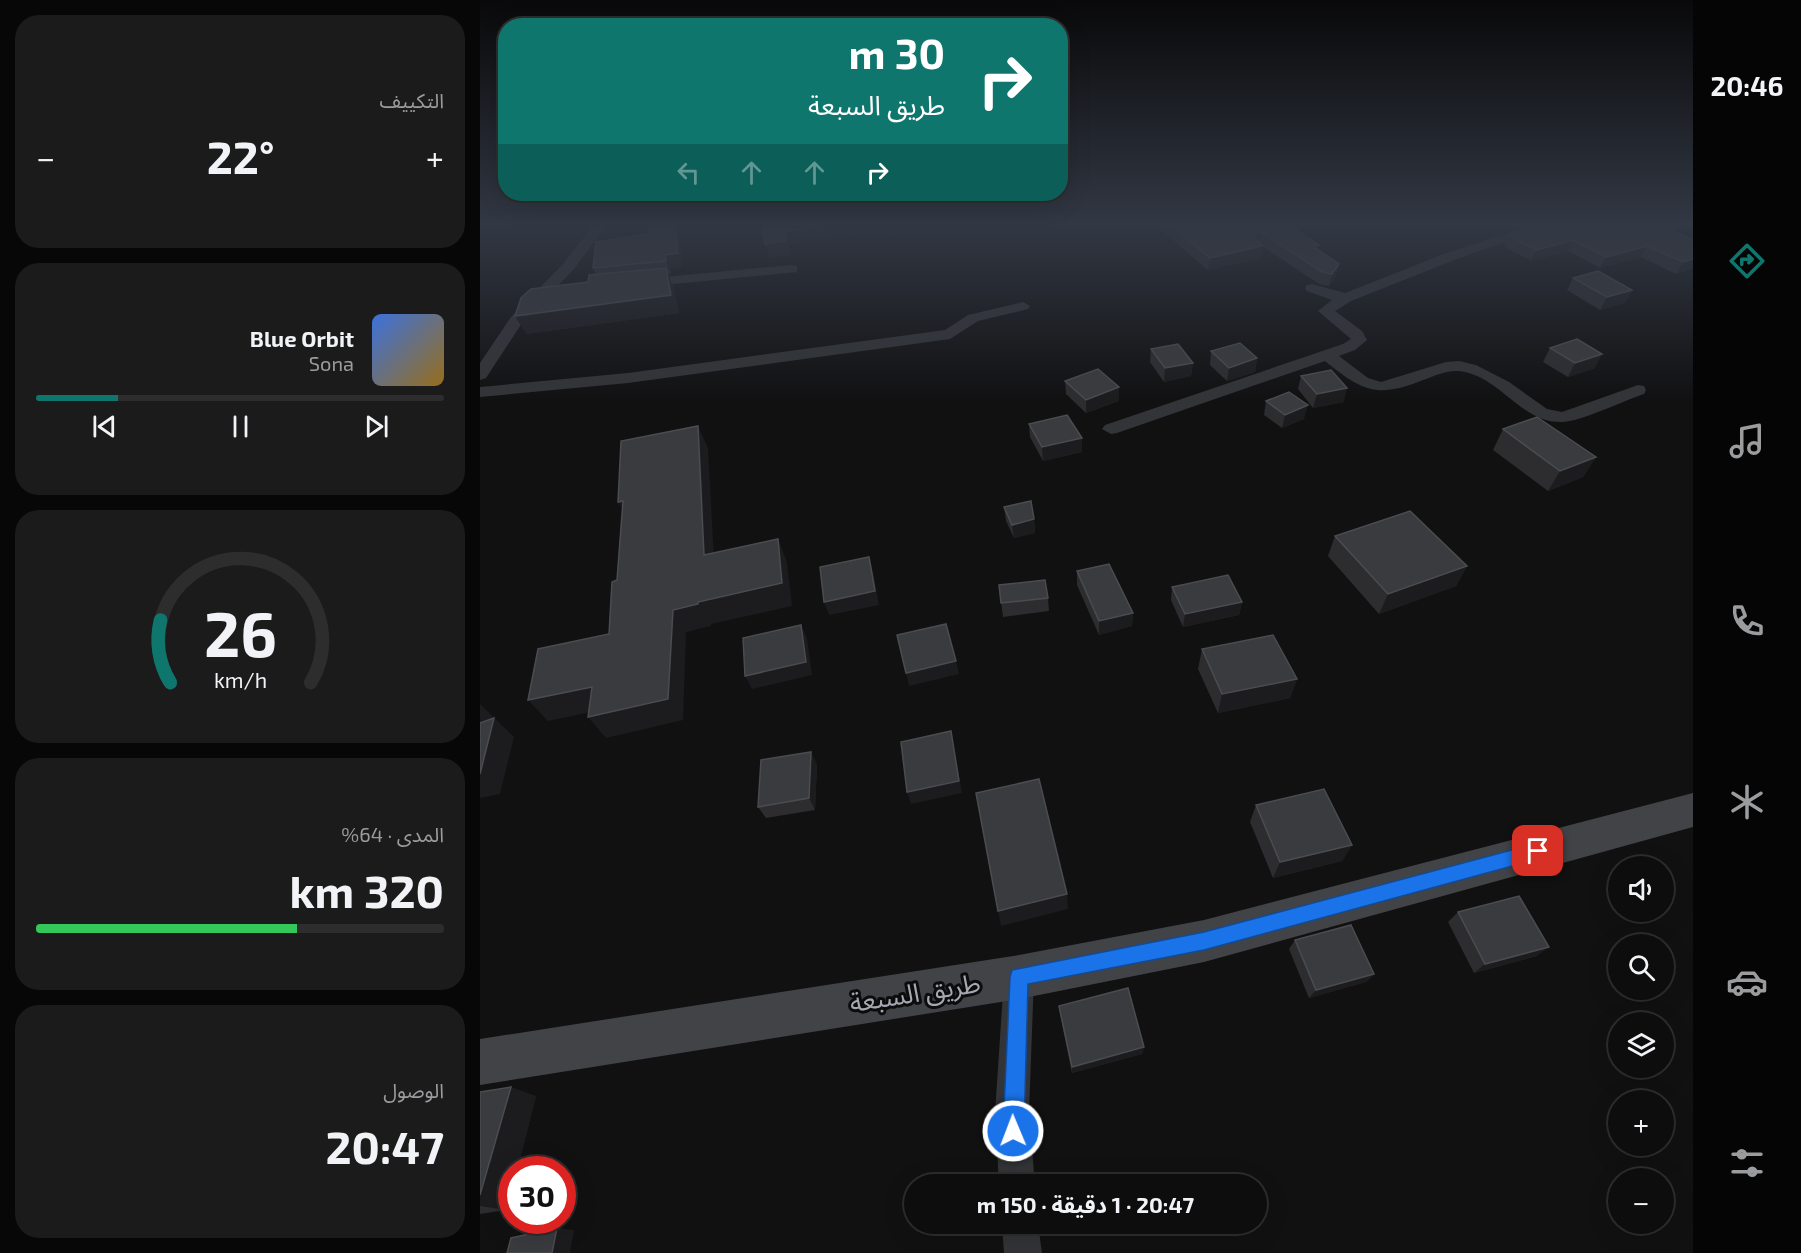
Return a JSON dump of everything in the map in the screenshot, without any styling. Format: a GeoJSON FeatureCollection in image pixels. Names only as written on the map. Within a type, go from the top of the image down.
{"type":"FeatureCollection","features":[{"type":"Feature","properties":{"kind":"street"},"geometry":{"type":"LineString","coordinates":[[480,375],[516,320],[553,282]]}},
{"type":"Feature","properties":{"kind":"street"},"geometry":{"type":"LineString","coordinates":[[623,285],[650,282]]}},
{"type":"Feature","properties":{"kind":"street"},"geometry":{"type":"LineString","coordinates":[[1111,429],[1327,354],[1359,340],[1357,334],[1325,310],[1346,298],[1385,282]]}},
{"type":"Feature","properties":{"kind":"street"},"geometry":{"type":"LineString","coordinates":[[1312,288],[1327,295],[1346,298]]}},
{"type":"Feature","properties":{"kind":"street"},"geometry":{"type":"LineString","coordinates":[[545,291],[567,289]]}},
{"type":"Feature","properties":{"kind":"street"},"geometry":{"type":"LineString","coordinates":[[480,392],[639,376],[920,339],[950,334],[973,318],[1023,306]]}},
{"type":"Feature","properties":{"kind":"street"},"geometry":{"type":"LineString","coordinates":[[1327,354],[1359,380],[1375,388],[1388,389],[1436,369],[1458,366],[1476,371],[1542,414],[1554,418],[1563,417],[1638,390]]}},
{"type":"Feature","properties":{"kind":"street","name":"طريق السبعة"},"geometry":{"type":"LineString","coordinates":[[480,1062],[1019,977],[1204,941],[1693,810]]}},
{"type":"Feature","properties":{"kind":"street"},"geometry":{"type":"LineString","coordinates":[[1016,1174],[1012,1113],[1019,977]]}},
{"type":"Feature","properties":{"kind":"street"},"geometry":{"type":"LineString","coordinates":[[1021,1234],[1023,1253]]}},
{"type":"Feature","properties":{"kind":"building"},"geometry":{"type":"Polygon","coordinates":[[[584,282],[669,282],[671,295],[515,316],[521,298],[531,289],[584,282]]]}},
{"type":"Feature","properties":{"kind":"building"},"geometry":{"type":"Polygon","coordinates":[[[1581,282],[1619,282],[1632,290],[1607,297],[1581,282]]]}},
{"type":"Feature","properties":{"kind":"building"},"geometry":{"type":"Polygon","coordinates":[[[1577,339],[1602,354],[1575,363],[1550,348],[1577,339]]]}},
{"type":"Feature","properties":{"kind":"building"},"geometry":{"type":"Polygon","coordinates":[[[1240,343],[1257,358],[1229,368],[1211,351],[1240,343]]]}},
{"type":"Feature","properties":{"kind":"building"},"geometry":{"type":"Polygon","coordinates":[[[1178,344],[1193,363],[1165,368],[1151,349],[1178,344]]]}},
{"type":"Feature","properties":{"kind":"building"},"geometry":{"type":"Polygon","coordinates":[[[1098,369],[1119,387],[1086,400],[1065,381],[1098,369]]]}},
{"type":"Feature","properties":{"kind":"building"},"geometry":{"type":"Polygon","coordinates":[[[1331,370],[1347,388],[1317,394],[1301,376],[1331,370]]]}},
{"type":"Feature","properties":{"kind":"building"},"geometry":{"type":"Polygon","coordinates":[[[1289,392],[1308,405],[1285,415],[1266,401],[1289,392]]]}},
{"type":"Feature","properties":{"kind":"building"},"geometry":{"type":"Polygon","coordinates":[[[1067,415],[1082,438],[1042,447],[1029,424],[1067,415]]]}},
{"type":"Feature","properties":{"kind":"building"},"geometry":{"type":"Polygon","coordinates":[[[1537,417],[1596,457],[1560,471],[1503,429],[1537,417]]]}},
{"type":"Feature","properties":{"kind":"building"},"geometry":{"type":"Polygon","coordinates":[[[698,426],[704,555],[778,539],[782,583],[673,610],[668,699],[588,717],[592,687],[528,700],[538,649],[609,634],[612,582],[617,580],[623,501],[618,502],[621,441],[698,426]]]}},
{"type":"Feature","properties":{"kind":"building"},"geometry":{"type":"Polygon","coordinates":[[[1031,501],[1034,519],[1012,525],[1004,507],[1031,501]]]}},
{"type":"Feature","properties":{"kind":"building"},"geometry":{"type":"Polygon","coordinates":[[[1410,511],[1467,566],[1388,594],[1335,536],[1410,511]]]}},
{"type":"Feature","properties":{"kind":"building"},"geometry":{"type":"Polygon","coordinates":[[[869,557],[875,591],[824,602],[820,567],[869,557]]]}},
{"type":"Feature","properties":{"kind":"building"},"geometry":{"type":"Polygon","coordinates":[[[1109,564],[1133,613],[1099,621],[1077,571],[1109,564]]]}},
{"type":"Feature","properties":{"kind":"building"},"geometry":{"type":"Polygon","coordinates":[[[1228,575],[1242,602],[1185,614],[1172,587],[1228,575]]]}},
{"type":"Feature","properties":{"kind":"building"},"geometry":{"type":"Polygon","coordinates":[[[1045,580],[1048,598],[1001,603],[999,585],[1045,580]]]}},
{"type":"Feature","properties":{"kind":"building"},"geometry":{"type":"Polygon","coordinates":[[[946,624],[956,661],[906,673],[897,635],[946,624]]]}},
{"type":"Feature","properties":{"kind":"building"},"geometry":{"type":"Polygon","coordinates":[[[801,625],[806,662],[745,676],[743,638],[801,625]]]}},
{"type":"Feature","properties":{"kind":"building"},"geometry":{"type":"Polygon","coordinates":[[[1273,635],[1297,679],[1222,694],[1202,649],[1273,635]]]}},
{"type":"Feature","properties":{"kind":"building"},"geometry":{"type":"Polygon","coordinates":[[[494,718],[480,774],[480,723],[494,718]]]}},
{"type":"Feature","properties":{"kind":"building"},"geometry":{"type":"Polygon","coordinates":[[[951,731],[959,781],[907,792],[901,742],[951,731]]]}},
{"type":"Feature","properties":{"kind":"building"},"geometry":{"type":"Polygon","coordinates":[[[811,752],[809,798],[758,807],[761,760],[811,752]]]}},
{"type":"Feature","properties":{"kind":"building"},"geometry":{"type":"Polygon","coordinates":[[[1039,779],[1067,894],[998,911],[976,793],[1039,779]]]}},
{"type":"Feature","properties":{"kind":"building"},"geometry":{"type":"Polygon","coordinates":[[[1324,789],[1352,845],[1280,862],[1256,805],[1324,789]]]}},
{"type":"Feature","properties":{"kind":"building"},"geometry":{"type":"Polygon","coordinates":[[[1519,896],[1549,947],[1485,964],[1458,912],[1519,896]]]}},
{"type":"Feature","properties":{"kind":"building"},"geometry":{"type":"Polygon","coordinates":[[[1351,925],[1374,974],[1316,990],[1295,940],[1351,925]]]}},
{"type":"Feature","properties":{"kind":"building"},"geometry":{"type":"Polygon","coordinates":[[[1128,988],[1144,1047],[1072,1067],[1059,1006],[1128,988]]]}},
{"type":"Feature","properties":{"kind":"building"},"geometry":{"type":"Polygon","coordinates":[[[511,1087],[480,1195],[480,1092],[511,1087]]]}},
{"type":"Feature","properties":{"kind":"building"},"geometry":{"type":"Polygon","coordinates":[[[529,1234],[556,1234],[552,1253],[507,1253],[511,1238],[529,1234]]]}},
{"type":"Feature","properties":{"kind":"route"},"geometry":{"type":"LineString","coordinates":[[1013,1131],[1019,977],[1204,941],[1538,851]]}}]}
